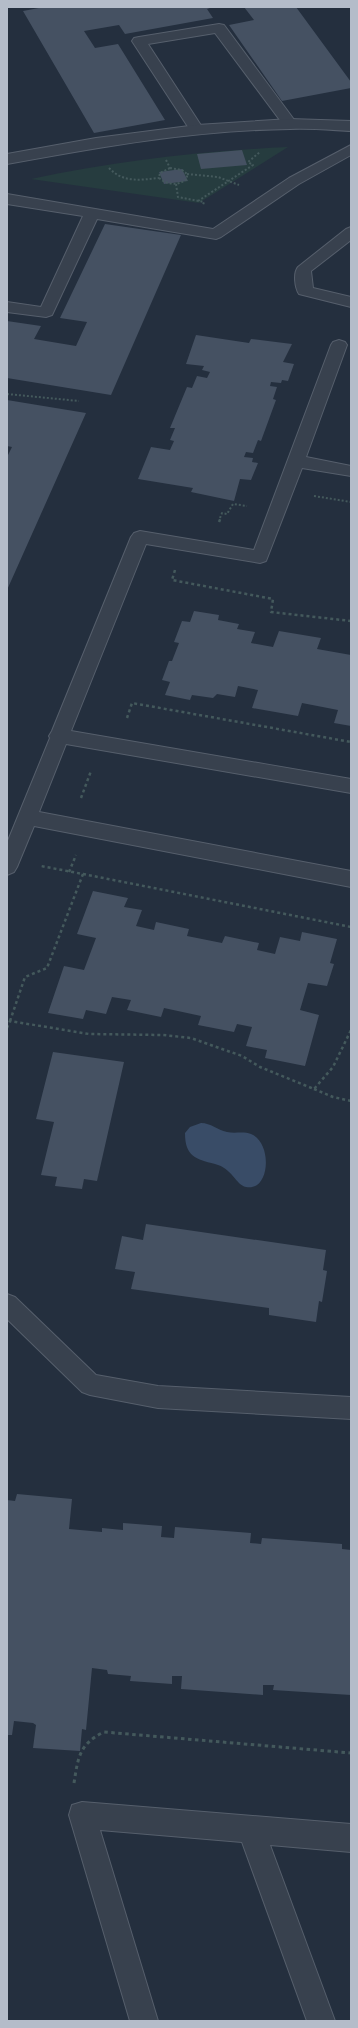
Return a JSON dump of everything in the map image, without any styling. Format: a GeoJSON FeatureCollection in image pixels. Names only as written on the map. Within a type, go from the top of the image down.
{"type":"FeatureCollection","features":[{"type":"Feature","properties":{"kind":"street"},"geometry":{"type":"LineString","coordinates":[[7,159],[96,143],[197,130],[290,124],[351,126]]}},
{"type":"Feature","properties":{"kind":"lane"},"geometry":{"type":"LineString","coordinates":[[197,130],[139,41],[219,28],[290,124]]}},
{"type":"Feature","properties":{"kind":"lane"},"geometry":{"type":"LineString","coordinates":[[7,199],[216,234],[294,181],[351,149]]}},
{"type":"Feature","properties":{"kind":"lane"},"geometry":{"type":"LineString","coordinates":[[7,307],[46,312],[92,213]]}},
{"type":"Feature","properties":{"kind":"lane"},"geometry":{"type":"LineString","coordinates":[[351,232],[302,270],[305,291],[351,302]]}},
{"type":"Feature","properties":{"kind":"lane"},"geometry":{"type":"LineString","coordinates":[[7,867],[58,736],[140,537],[260,556],[339,345]]}},
{"type":"Feature","properties":{"kind":"lane"},"geometry":{"type":"LineString","coordinates":[[296,461],[351,471]]}},
{"type":"Feature","properties":{"kind":"lane"},"geometry":{"type":"LineString","coordinates":[[58,736],[351,786]]}},
{"type":"Feature","properties":{"kind":"lane"},"geometry":{"type":"LineString","coordinates":[[27,817],[351,879]]}},
{"type":"Feature","properties":{"kind":"lane"},"geometry":{"type":"LineString","coordinates":[[7,1304],[90,1384],[158,1397],[351,1408]]}},
{"type":"Feature","properties":{"kind":"lane"},"geometry":{"type":"LineString","coordinates":[[144,2021],[82,1815],[351,1838]]}},
{"type":"Feature","properties":{"kind":"lane"},"geometry":{"type":"LineString","coordinates":[[251,1830],[321,2021]]}},
{"type":"Feature","properties":{"kind":"path"},"geometry":{"type":"LineString","coordinates":[[96,143],[107,166],[115,176],[132,180],[159,178],[168,184],[176,184],[187,179],[187,174]]}},
{"type":"Feature","properties":{"kind":"path"},"geometry":{"type":"LineString","coordinates":[[198,201],[253,165],[248,162],[263,149]]}},
{"type":"Feature","properties":{"kind":"path"},"geometry":{"type":"LineString","coordinates":[[159,178],[162,171],[170,168],[182,170],[187,174],[200,174],[228,180],[267,200]]}},
{"type":"Feature","properties":{"kind":"path"},"geometry":{"type":"LineString","coordinates":[[7,394],[79,401]]}},
{"type":"Feature","properties":{"kind":"path"},"geometry":{"type":"LineString","coordinates":[[35,865],[351,927]]}},
{"type":"Feature","properties":{"kind":"path"},"geometry":{"type":"LineString","coordinates":[[7,1028],[25,977],[47,968],[83,874]]}},
{"type":"Feature","properties":{"kind":"path"},"geometry":{"type":"LineString","coordinates":[[10,1021],[89,1034],[163,1035],[191,1038],[224,1049],[260,1067],[333,1097],[351,1101]]}},
{"type":"Feature","properties":{"kind":"path"},"geometry":{"type":"LineString","coordinates":[[314,1089],[333,1067],[351,1030]]}},
{"type":"Feature","properties":{"kind":"path"},"geometry":{"type":"LineString","coordinates":[[82,1815],[72,1790],[78,1757],[85,1743],[104,1732],[351,1753]]}},
{"type":"Feature","properties":{"kind":"green space"},"geometry":{"type":"Polygon","coordinates":[[[288,147],[199,203],[31,179],[127,162],[191,154],[288,147]]]}},
{"type":"Feature","properties":{"kind":"water"},"geometry":{"type":"Polygon","coordinates":[[[201,1123],[208,1124],[227,1132],[248,1133],[258,1139],[263,1147],[266,1166],[264,1175],[260,1182],[254,1187],[242,1186],[226,1169],[197,1158],[189,1152],[185,1141],[185,1133],[190,1127],[201,1123]]]}},
{"type":"Feature","properties":{"kind":"building"},"geometry":{"type":"Polygon","coordinates":[[[44,7],[213,7],[207,9],[213,18],[125,34],[119,25],[84,31],[95,48],[118,44],[165,120],[94,133],[23,11],[44,7]]]}},
{"type":"Feature","properties":{"kind":"building"},"geometry":{"type":"Polygon","coordinates":[[[244,7],[296,7],[351,82],[351,88],[282,101],[229,25],[254,20],[244,7]]]}},
{"type":"Feature","properties":{"kind":"building"},"geometry":{"type":"Polygon","coordinates":[[[242,150],[247,165],[201,169],[197,154],[242,150]]]}},
{"type":"Feature","properties":{"kind":"building"},"geometry":{"type":"Polygon","coordinates":[[[182,169],[188,181],[164,184],[159,172],[182,169]]]}},
{"type":"Feature","properties":{"kind":"building"},"geometry":{"type":"Polygon","coordinates":[[[105,224],[181,235],[111,395],[7,378],[7,321],[41,326],[34,339],[76,346],[87,322],[60,318],[105,224]]]}},
{"type":"Feature","properties":{"kind":"building"},"geometry":{"type":"Polygon","coordinates":[[[196,335],[249,343],[251,339],[292,344],[283,362],[294,364],[288,381],[282,380],[281,383],[271,382],[270,386],[277,387],[273,399],[276,400],[261,441],[258,440],[253,453],[246,452],[244,457],[253,458],[252,462],[258,463],[251,480],[240,479],[234,501],[191,492],[193,488],[138,479],[151,447],[170,450],[174,441],[170,440],[175,428],[170,428],[187,387],[192,388],[197,376],[207,378],[210,372],[202,370],[204,366],[186,364],[196,335]]]}},
{"type":"Feature","properties":{"kind":"building"},"geometry":{"type":"Polygon","coordinates":[[[7,400],[86,413],[7,590],[7,457],[12,447],[7,446],[7,400]]]}},
{"type":"Feature","properties":{"kind":"building"},"geometry":{"type":"Polygon","coordinates":[[[194,611],[219,615],[218,620],[239,624],[237,629],[255,632],[251,643],[273,647],[279,631],[321,638],[317,649],[351,655],[351,726],[334,723],[338,710],[302,703],[298,716],[252,708],[258,690],[238,686],[235,697],[217,694],[213,698],[192,695],[190,700],[165,695],[170,682],[162,680],[169,661],[172,661],[179,643],[174,642],[182,621],[190,622],[194,611]]]}},
{"type":"Feature","properties":{"kind":"building"},"geometry":{"type":"Polygon","coordinates":[[[93,891],[128,898],[124,907],[142,910],[136,926],[154,930],[156,922],[189,929],[187,936],[222,943],[225,936],[259,943],[257,950],[275,954],[280,937],[300,941],[302,932],[337,939],[330,963],[334,964],[327,986],[308,983],[300,1010],[319,1015],[305,1066],[265,1058],[267,1050],[246,1046],[252,1027],[237,1024],[234,1032],[198,1025],[201,1016],[164,1008],[161,1017],[127,1010],[131,1000],[112,997],[106,1014],[86,1010],[83,1019],[48,1013],[64,966],[84,970],[96,938],[77,934],[93,891]]]}},
{"type":"Feature","properties":{"kind":"building"},"geometry":{"type":"Polygon","coordinates":[[[53,1052],[124,1062],[97,1181],[84,1179],[82,1189],[55,1186],[57,1177],[41,1175],[54,1122],[36,1119],[53,1052]]]}},
{"type":"Feature","properties":{"kind":"building"},"geometry":{"type":"Polygon","coordinates":[[[146,1224],[326,1250],[323,1270],[327,1271],[322,1302],[319,1301],[316,1322],[269,1315],[269,1308],[131,1289],[135,1272],[115,1269],[122,1236],[143,1240],[146,1224]]]}},
{"type":"Feature","properties":{"kind":"building"},"geometry":{"type":"Polygon","coordinates":[[[17,1494],[72,1499],[69,1529],[102,1532],[102,1528],[123,1530],[123,1523],[162,1526],[161,1537],[174,1538],[175,1527],[251,1533],[250,1543],[261,1544],[262,1538],[342,1544],[342,1549],[351,1550],[351,1695],[273,1690],[274,1685],[263,1685],[263,1695],[181,1689],[182,1676],[172,1676],[172,1684],[130,1681],[131,1676],[108,1674],[107,1670],[92,1668],[86,1730],[82,1729],[80,1751],[33,1748],[36,1725],[33,1723],[14,1721],[12,1735],[7,1735],[7,1500],[15,1501],[17,1494]]]}}]}
